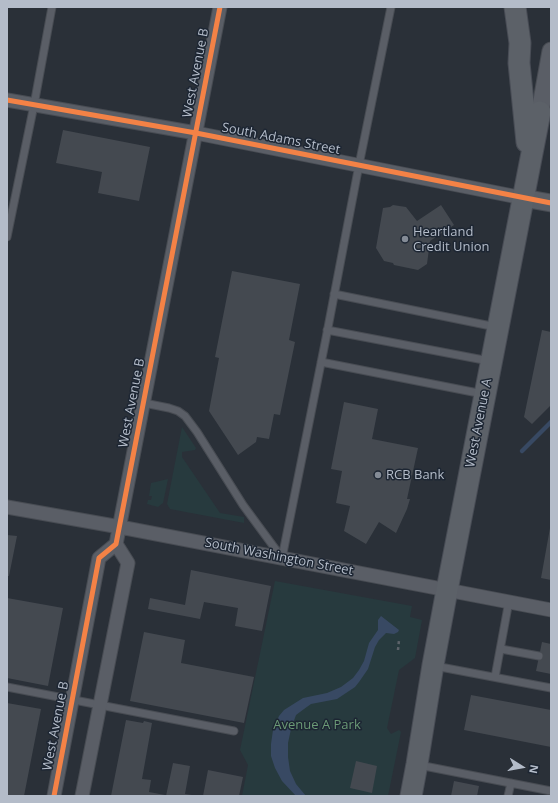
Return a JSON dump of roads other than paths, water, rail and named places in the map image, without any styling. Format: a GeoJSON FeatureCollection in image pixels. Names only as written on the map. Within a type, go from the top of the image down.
{"type":"FeatureCollection","features":[{"type":"Feature","properties":{"kind":"main road"},"geometry":{"type":"LineString","coordinates":[[515,7],[520,43],[519,63],[530,165]]}},
{"type":"Feature","properties":{"kind":"main road"},"geometry":{"type":"LineString","coordinates":[[545,108],[551,138]]}},
{"type":"Feature","properties":{"kind":"main road","name":"West Avenue A"},"geometry":{"type":"LineString","coordinates":[[410,796],[417,764],[447,590],[498,327],[530,165],[545,108]]}},
{"type":"Feature","properties":{"kind":"street","name":"West Avenue B"},"geometry":{"type":"LineString","coordinates":[[54,796],[99,558],[116,544],[120,527],[220,7]]}},
{"type":"Feature","properties":{"kind":"street","name":"West Avenue A"},"geometry":{"type":"LineString","coordinates":[[545,108],[551,51]]}},
{"type":"Feature","properties":{"kind":"street","name":"South Adams Street"},"geometry":{"type":"LineString","coordinates":[[7,100],[196,134],[551,203]]}},
{"type":"Feature","properties":{"kind":"street","name":"South Washington Street"},"geometry":{"type":"LineString","coordinates":[[7,507],[120,527],[551,610]]}},
{"type":"Feature","properties":{"kind":"street"},"geometry":{"type":"LineString","coordinates":[[82,796],[128,563],[116,544]]}},
{"type":"Feature","properties":{"kind":"lane"},"geometry":{"type":"LineString","coordinates":[[7,237],[52,7]]}},
{"type":"Feature","properties":{"kind":"lane"},"geometry":{"type":"LineString","coordinates":[[282,558],[391,7]]}},
{"type":"Feature","properties":{"kind":"lane"},"geometry":{"type":"LineString","coordinates":[[334,294],[498,327]]}},
{"type":"Feature","properties":{"kind":"lane"},"geometry":{"type":"LineString","coordinates":[[327,330],[492,361]]}},
{"type":"Feature","properties":{"kind":"lane"},"geometry":{"type":"LineString","coordinates":[[321,362],[485,395]]}},
{"type":"Feature","properties":{"kind":"lane"},"geometry":{"type":"LineString","coordinates":[[144,403],[169,408],[178,411],[185,416],[197,432],[243,505],[282,558]]}},
{"type":"Feature","properties":{"kind":"lane"},"geometry":{"type":"LineString","coordinates":[[495,677],[509,602]]}},
{"type":"Feature","properties":{"kind":"lane"},"geometry":{"type":"LineString","coordinates":[[500,649],[539,656]]}},
{"type":"Feature","properties":{"kind":"lane"},"geometry":{"type":"LineString","coordinates":[[433,665],[551,688]]}},
{"type":"Feature","properties":{"kind":"lane"},"geometry":{"type":"LineString","coordinates":[[7,687],[234,731]]}},
{"type":"Feature","properties":{"kind":"lane"},"geometry":{"type":"LineString","coordinates":[[417,764],[551,791]]}},
{"type":"Feature","properties":{"kind":"lane"},"geometry":{"type":"LineString","coordinates":[[508,796],[511,783]]}},
{"type":"Feature","properties":{"kind":"water"},"geometry":{"type":"Polygon","coordinates":[[[381,616],[399,630],[394,634],[386,633],[379,640],[375,647],[368,669],[355,687],[337,699],[311,704],[296,715],[288,743],[288,757],[290,771],[296,784],[306,796],[296,796],[282,781],[271,756],[273,730],[279,716],[284,710],[303,698],[327,693],[341,687],[353,678],[364,661],[369,643],[378,630],[378,620],[381,616]]]}},
{"type":"Feature","properties":{"kind":"waterway"},"geometry":{"type":"LineString","coordinates":[[522,451],[551,422]]}},
{"type":"Feature","properties":{"kind":"place","name":"Heartland Credit Union"},"geometry":{"type":"Point","coordinates":[405,239]}},
{"type":"Feature","properties":{"kind":"place","name":"RCB Bank"},"geometry":{"type":"Point","coordinates":[378,475]}},
{"type":"Feature","properties":{"kind":"park label","name":"Avenue A Park"},"geometry":{"type":"Point","coordinates":[317,725]}}]}
